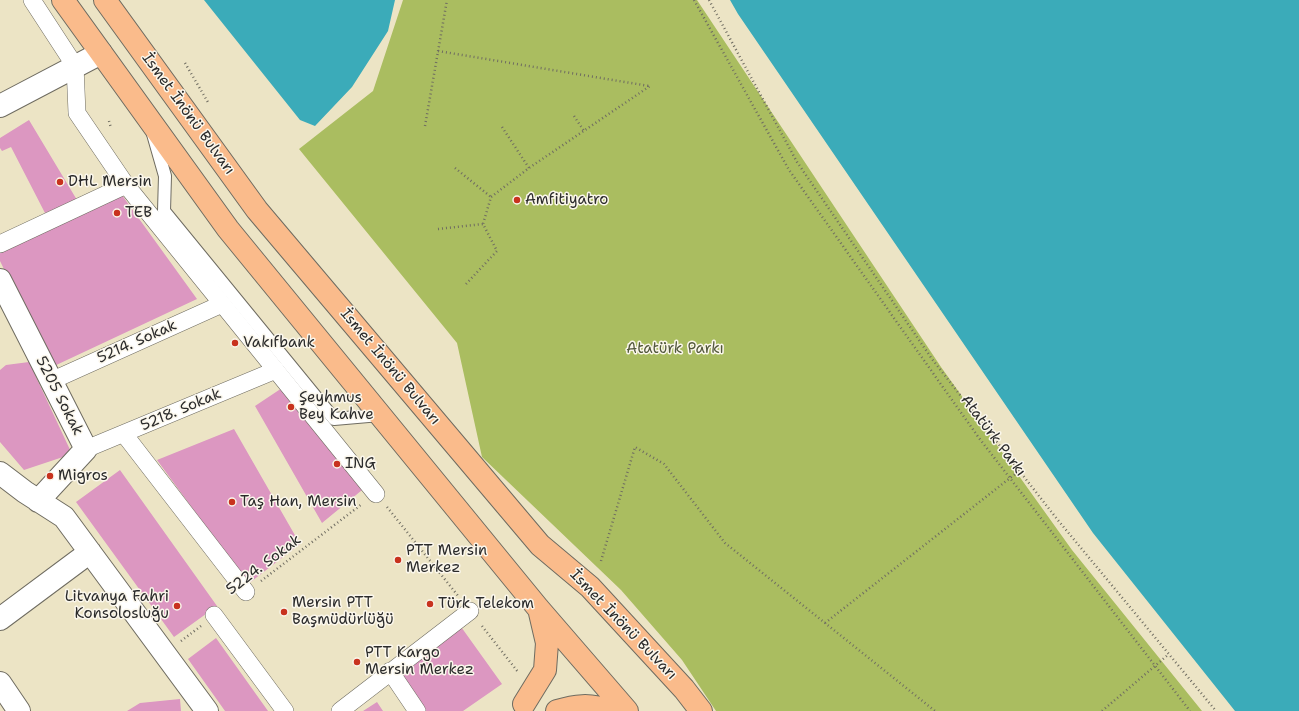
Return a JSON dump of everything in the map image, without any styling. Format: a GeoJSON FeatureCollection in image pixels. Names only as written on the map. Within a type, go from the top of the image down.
{"type":"FeatureCollection","features":[{"type":"Feature","properties":{"kind":"main road"},"geometry":{"type":"LineString","coordinates":[[63,0],[228,229],[538,608],[627,711]]}},
{"type":"Feature","properties":{"kind":"main road","name":"İsmet İnönü Bulvarı"},"geometry":{"type":"LineString","coordinates":[[105,0],[257,210],[540,545],[590,587],[674,677],[701,711]]}},
{"type":"Feature","properties":{"kind":"main road"},"geometry":{"type":"LineString","coordinates":[[524,704],[545,670],[547,643],[538,608]]}},
{"type":"Feature","properties":{"kind":"main road"},"geometry":{"type":"LineString","coordinates":[[557,711],[576,706],[607,711]]}},
{"type":"Feature","properties":{"kind":"street"},"geometry":{"type":"LineString","coordinates":[[32,0],[75,66],[77,113],[126,185],[376,494]]}},
{"type":"Feature","properties":{"kind":"street"},"geometry":{"type":"LineString","coordinates":[[0,106],[101,53]]}},
{"type":"Feature","properties":{"kind":"street"},"geometry":{"type":"LineString","coordinates":[[0,244],[126,185]]}},
{"type":"Feature","properties":{"kind":"street","name":"5205 Sokak"},"geometry":{"type":"LineString","coordinates":[[0,280],[86,450],[38,501]]}},
{"type":"Feature","properties":{"kind":"street","name":"5214. Sokak"},"geometry":{"type":"LineString","coordinates":[[52,381],[222,304]]}},
{"type":"Feature","properties":{"kind":"street","name":"5218. Sokak"},"geometry":{"type":"LineString","coordinates":[[86,450],[276,370]]}},
{"type":"Feature","properties":{"kind":"street"},"geometry":{"type":"LineString","coordinates":[[124,434],[246,592]]}},
{"type":"Feature","properties":{"kind":"street"},"geometry":{"type":"LineString","coordinates":[[0,473],[38,501],[64,517],[206,711]]}},
{"type":"Feature","properties":{"kind":"street"},"geometry":{"type":"LineString","coordinates":[[0,619],[90,552]]}},
{"type":"Feature","properties":{"kind":"street"},"geometry":{"type":"LineString","coordinates":[[340,711],[390,671],[470,611]]}},
{"type":"Feature","properties":{"kind":"street"},"geometry":{"type":"LineString","coordinates":[[214,616],[285,711]]}},
{"type":"Feature","properties":{"kind":"street"},"geometry":{"type":"LineString","coordinates":[[390,671],[417,711]]}},
{"type":"Feature","properties":{"kind":"street"},"geometry":{"type":"LineString","coordinates":[[0,683],[18,711]]}},
{"type":"Feature","properties":{"kind":"lane"},"geometry":{"type":"LineString","coordinates":[[149,120],[165,176],[164,211],[334,419],[380,415]]}},
{"type":"Feature","properties":{"kind":"path"},"geometry":{"type":"LineString","coordinates":[[425,126],[447,0]]}},
{"type":"Feature","properties":{"kind":"path","name":"Atatürk Parkı"},"geometry":{"type":"LineString","coordinates":[[694,0],[789,170],[979,438],[1190,711]]}},
{"type":"Feature","properties":{"kind":"path"},"geometry":{"type":"LineString","coordinates":[[709,0],[797,162],[932,359],[1019,471],[1216,711]]}},
{"type":"Feature","properties":{"kind":"path"},"geometry":{"type":"LineString","coordinates":[[438,51],[650,86],[529,168],[491,197],[483,224],[497,251],[466,284]]}},
{"type":"Feature","properties":{"kind":"path"},"geometry":{"type":"LineString","coordinates":[[186,63],[210,107]]}},
{"type":"Feature","properties":{"kind":"path"},"geometry":{"type":"LineString","coordinates":[[574,116],[584,131]]}},
{"type":"Feature","properties":{"kind":"path"},"geometry":{"type":"LineString","coordinates":[[502,127],[529,168]]}},
{"type":"Feature","properties":{"kind":"path"},"geometry":{"type":"LineString","coordinates":[[455,168],[491,197]]}},
{"type":"Feature","properties":{"kind":"path"},"geometry":{"type":"LineString","coordinates":[[438,230],[483,224]]}},
{"type":"Feature","properties":{"kind":"path"},"geometry":{"type":"LineString","coordinates":[[601,561],[635,446],[664,464],[725,543],[935,711]]}},
{"type":"Feature","properties":{"kind":"path"},"geometry":{"type":"LineString","coordinates":[[825,623],[1019,471]]}},
{"type":"Feature","properties":{"kind":"path","name":"5224. Sokak"},"geometry":{"type":"LineString","coordinates":[[246,592],[376,494]]}},
{"type":"Feature","properties":{"kind":"path"},"geometry":{"type":"LineString","coordinates":[[164,653],[214,616]]}},
{"type":"Feature","properties":{"kind":"path"},"geometry":{"type":"LineString","coordinates":[[1102,711],[1169,654]]}},
{"type":"Feature","properties":{"kind":"green space","name":"Atatürk Parkı"},"geometry":{"type":"Polygon","coordinates":[[[403,0],[697,0],[941,367],[1072,550],[1202,711],[716,711],[682,660],[621,590],[482,457],[457,343],[299,149],[373,91],[403,0]]]}},
{"type":"Feature","properties":{"kind":"water"},"geometry":{"type":"Polygon","coordinates":[[[204,0],[395,0],[388,31],[352,87],[315,126],[300,120],[204,0]]]}},
{"type":"Feature","properties":{"kind":"water"},"geometry":{"type":"Polygon","coordinates":[[[730,0],[1299,0],[1299,711],[1235,711],[1093,533],[738,14],[730,0]]]}},
{"type":"Feature","properties":{"kind":"building"},"geometry":{"type":"Polygon","coordinates":[[[29,120],[77,200],[45,213],[11,147],[2,151],[0,148],[0,138],[29,120]]]}},
{"type":"Feature","properties":{"kind":"building"},"geometry":{"type":"Polygon","coordinates":[[[119,191],[197,299],[52,367],[0,261],[0,248],[119,191]]]}},
{"type":"Feature","properties":{"kind":"building"},"geometry":{"type":"Polygon","coordinates":[[[29,362],[72,454],[24,470],[0,442],[0,370],[6,365],[29,362]]]}},
{"type":"Feature","properties":{"kind":"building"},"geometry":{"type":"Polygon","coordinates":[[[291,382],[373,481],[322,523],[255,406],[291,382]]]}},
{"type":"Feature","properties":{"kind":"building","name":"Taş Han, Mersin"},"geometry":{"type":"Polygon","coordinates":[[[234,429],[300,544],[248,584],[157,460],[234,429]]]}},
{"type":"Feature","properties":{"kind":"building"},"geometry":{"type":"Polygon","coordinates":[[[120,470],[217,606],[174,637],[76,502],[120,470]]]}},
{"type":"Feature","properties":{"kind":"building"},"geometry":{"type":"Polygon","coordinates":[[[459,624],[502,684],[463,711],[426,711],[396,668],[459,624]]]}},
{"type":"Feature","properties":{"kind":"building"},"geometry":{"type":"Polygon","coordinates":[[[216,638],[268,711],[225,711],[188,659],[216,638]]]}},
{"type":"Feature","properties":{"kind":"building"},"geometry":{"type":"Polygon","coordinates":[[[180,699],[181,711],[127,711],[140,703],[180,699]]]}},
{"type":"Feature","properties":{"kind":"building"},"geometry":{"type":"Polygon","coordinates":[[[377,702],[383,711],[363,711],[377,702]]]}},
{"type":"Feature","properties":{"kind":"place","name":"DHL Mersin"},"geometry":{"type":"Point","coordinates":[60,182]}},
{"type":"Feature","properties":{"kind":"place","name":"Amfitiyatro"},"geometry":{"type":"Point","coordinates":[517,200]}},
{"type":"Feature","properties":{"kind":"place","name":"TEB"},"geometry":{"type":"Point","coordinates":[117,213]}},
{"type":"Feature","properties":{"kind":"place","name":"Vakıfbank"},"geometry":{"type":"Point","coordinates":[235,343]}},
{"type":"Feature","properties":{"kind":"place","name":"Şeyhmus Bey Kahve"},"geometry":{"type":"Point","coordinates":[291,407]}},
{"type":"Feature","properties":{"kind":"place","name":"ING"},"geometry":{"type":"Point","coordinates":[337,464]}},
{"type":"Feature","properties":{"kind":"place","name":"Migros"},"geometry":{"type":"Point","coordinates":[50,476]}},
{"type":"Feature","properties":{"kind":"place","name":"Taş Han, Mersin"},"geometry":{"type":"Point","coordinates":[232,502]}},
{"type":"Feature","properties":{"kind":"place","name":"PTT Mersin Merkez"},"geometry":{"type":"Point","coordinates":[398,560]}},
{"type":"Feature","properties":{"kind":"place","name":"Türk Telekom"},"geometry":{"type":"Point","coordinates":[430,604]}},
{"type":"Feature","properties":{"kind":"place","name":"Litvanya Fahri Konsolosluğu"},"geometry":{"type":"Point","coordinates":[177,606]}},
{"type":"Feature","properties":{"kind":"place","name":"Mersin PTT Başmüdürlüğü"},"geometry":{"type":"Point","coordinates":[284,612]}},
{"type":"Feature","properties":{"kind":"place","name":"PTT Kargo Mersin Merkez"},"geometry":{"type":"Point","coordinates":[357,662]}}]}
